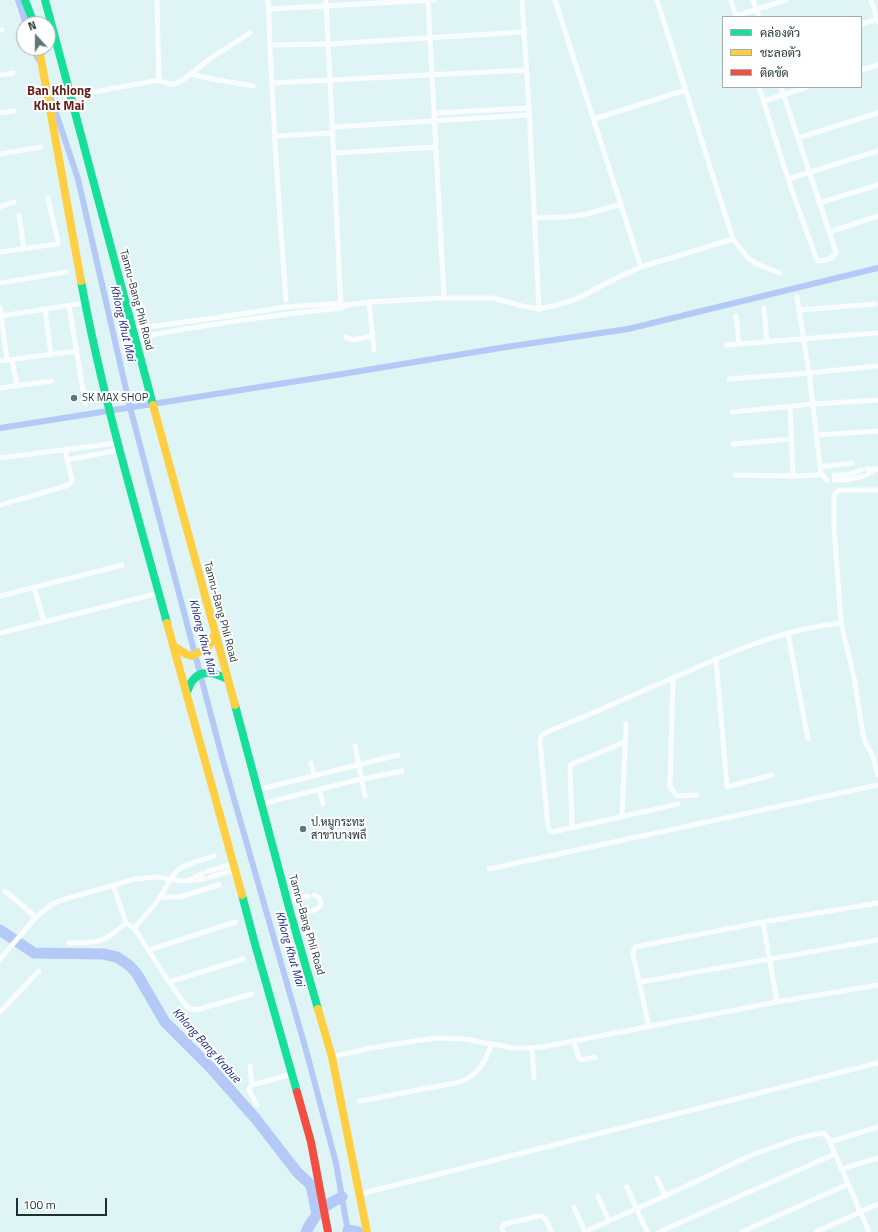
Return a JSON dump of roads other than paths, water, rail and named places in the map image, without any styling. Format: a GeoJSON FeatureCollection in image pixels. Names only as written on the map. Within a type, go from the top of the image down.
{"type":"FeatureCollection","features":[{"type":"Feature","properties":{"kind":"main road"},"geometry":{"type":"LineString","coordinates":[[25,0],[31,16]]}},
{"type":"Feature","properties":{"kind":"main road"},"geometry":{"type":"LineString","coordinates":[[30,0],[33,16]]}},
{"type":"Feature","properties":{"kind":"main road","name":"Tamru-Bang Phli Road"},"geometry":{"type":"LineString","coordinates":[[44,2],[71,96],[154,413],[250,758],[257,790],[287,901],[332,1057],[367,1232]]}},
{"type":"Feature","properties":{"kind":"main road"},"geometry":{"type":"LineString","coordinates":[[40,56],[85,303],[112,423],[292,1074],[310,1142],[328,1231]]}},
{"type":"Feature","properties":{"kind":"main road"},"geometry":{"type":"LineString","coordinates":[[174,646],[181,652],[190,656],[205,651],[212,643],[215,634]]}},
{"type":"Feature","properties":{"kind":"main road"},"geometry":{"type":"LineString","coordinates":[[187,693],[188,684],[192,678],[200,674],[212,672],[220,674],[227,679]]}},
{"type":"Feature","properties":{"kind":"street"},"geometry":{"type":"LineString","coordinates":[[157,0],[159,80]]}},
{"type":"Feature","properties":{"kind":"street"},"geometry":{"type":"LineString","coordinates":[[268,0],[271,82],[276,136],[277,183],[286,300]]}},
{"type":"Feature","properties":{"kind":"street"},"geometry":{"type":"LineString","coordinates":[[326,0],[341,308]]}},
{"type":"Feature","properties":{"kind":"street"},"geometry":{"type":"LineString","coordinates":[[428,0],[444,298]]}},
{"type":"Feature","properties":{"kind":"street"},"geometry":{"type":"LineString","coordinates":[[269,9],[434,0]]}},
{"type":"Feature","properties":{"kind":"street"},"geometry":{"type":"LineString","coordinates":[[522,0],[539,309]]}},
{"type":"Feature","properties":{"kind":"street"},"geometry":{"type":"LineString","coordinates":[[555,0],[641,267]]}},
{"type":"Feature","properties":{"kind":"street"},"geometry":{"type":"LineString","coordinates":[[658,0],[734,239],[747,257],[755,263],[779,272]]}},
{"type":"Feature","properties":{"kind":"street"},"geometry":{"type":"LineString","coordinates":[[731,0],[736,16]]}},
{"type":"Feature","properties":{"kind":"street"},"geometry":{"type":"LineString","coordinates":[[753,0],[759,16]]}},
{"type":"Feature","properties":{"kind":"street"},"geometry":{"type":"LineString","coordinates":[[738,16],[786,0]]}},
{"type":"Feature","properties":{"kind":"street"},"geometry":{"type":"LineString","coordinates":[[862,24],[878,20],[871,0]]}},
{"type":"Feature","properties":{"kind":"street"},"geometry":{"type":"LineString","coordinates":[[270,45],[329,44],[524,32]]}},
{"type":"Feature","properties":{"kind":"street"},"geometry":{"type":"LineString","coordinates":[[71,96],[159,80],[169,84],[175,84],[208,60],[250,33]]}},
{"type":"Feature","properties":{"kind":"street"},"geometry":{"type":"LineString","coordinates":[[862,70],[878,65]]}},
{"type":"Feature","properties":{"kind":"street"},"geometry":{"type":"LineString","coordinates":[[271,82],[526,70]]}},
{"type":"Feature","properties":{"kind":"street"},"geometry":{"type":"LineString","coordinates":[[0,75],[13,73]]}},
{"type":"Feature","properties":{"kind":"street"},"geometry":{"type":"LineString","coordinates":[[190,74],[253,86]]}},
{"type":"Feature","properties":{"kind":"street"},"geometry":{"type":"LineString","coordinates":[[759,88],[788,179],[816,258],[818,261],[830,259],[836,252],[781,88]]}},
{"type":"Feature","properties":{"kind":"street"},"geometry":{"type":"LineString","coordinates":[[764,101],[804,88]]}},
{"type":"Feature","properties":{"kind":"street"},"geometry":{"type":"LineString","coordinates":[[594,119],[686,90]]}},
{"type":"Feature","properties":{"kind":"street"},"geometry":{"type":"LineString","coordinates":[[434,113],[529,108]]}},
{"type":"Feature","properties":{"kind":"street"},"geometry":{"type":"LineString","coordinates":[[0,113],[14,111]]}},
{"type":"Feature","properties":{"kind":"street"},"geometry":{"type":"LineString","coordinates":[[798,138],[878,113]]}},
{"type":"Feature","properties":{"kind":"street"},"geometry":{"type":"LineString","coordinates":[[276,136],[434,121],[529,115]]}},
{"type":"Feature","properties":{"kind":"street"},"geometry":{"type":"LineString","coordinates":[[0,154],[41,147]]}},
{"type":"Feature","properties":{"kind":"street"},"geometry":{"type":"LineString","coordinates":[[334,153],[436,147]]}},
{"type":"Feature","properties":{"kind":"street"},"geometry":{"type":"LineString","coordinates":[[788,179],[878,151]]}},
{"type":"Feature","properties":{"kind":"street"},"geometry":{"type":"LineString","coordinates":[[819,203],[878,185]]}},
{"type":"Feature","properties":{"kind":"street"},"geometry":{"type":"LineString","coordinates":[[0,252],[55,244],[58,242],[48,198]]}},
{"type":"Feature","properties":{"kind":"street"},"geometry":{"type":"LineString","coordinates":[[0,207],[14,202]]}},
{"type":"Feature","properties":{"kind":"street"},"geometry":{"type":"LineString","coordinates":[[534,218],[566,217],[587,214],[621,204]]}},
{"type":"Feature","properties":{"kind":"street"},"geometry":{"type":"LineString","coordinates":[[19,215],[24,249]]}},
{"type":"Feature","properties":{"kind":"street"},"geometry":{"type":"LineString","coordinates":[[829,232],[878,216]]}},
{"type":"Feature","properties":{"kind":"street"},"geometry":{"type":"LineString","coordinates":[[134,338],[236,320],[341,308],[347,305],[369,302],[444,298],[493,298],[539,309],[556,306],[574,300],[641,267],[734,239]]}},
{"type":"Feature","properties":{"kind":"street"},"geometry":{"type":"LineString","coordinates":[[0,283],[66,272]]}},
{"type":"Feature","properties":{"kind":"street"},"geometry":{"type":"LineString","coordinates":[[797,298],[809,373],[820,467],[828,476]]}},
{"type":"Feature","properties":{"kind":"street"},"geometry":{"type":"LineString","coordinates":[[132,329],[286,307],[341,302],[347,305]]}},
{"type":"Feature","properties":{"kind":"street"},"geometry":{"type":"LineString","coordinates":[[369,302],[374,350]]}},
{"type":"Feature","properties":{"kind":"street"},"geometry":{"type":"LineString","coordinates":[[1,316],[85,303]]}},
{"type":"Feature","properties":{"kind":"street"},"geometry":{"type":"LineString","coordinates":[[799,310],[875,304]]}},
{"type":"Feature","properties":{"kind":"street"},"geometry":{"type":"LineString","coordinates":[[69,306],[85,403]]}},
{"type":"Feature","properties":{"kind":"street"},"geometry":{"type":"LineString","coordinates":[[0,308],[10,360],[17,386]]}},
{"type":"Feature","properties":{"kind":"street"},"geometry":{"type":"LineString","coordinates":[[764,308],[767,342]]}},
{"type":"Feature","properties":{"kind":"street"},"geometry":{"type":"LineString","coordinates":[[45,310],[51,355]]}},
{"type":"Feature","properties":{"kind":"street"},"geometry":{"type":"LineString","coordinates":[[736,316],[739,344]]}},
{"type":"Feature","properties":{"kind":"street"},"geometry":{"type":"LineString","coordinates":[[726,345],[804,340],[876,333]]}},
{"type":"Feature","properties":{"kind":"street"},"geometry":{"type":"LineString","coordinates":[[346,337],[353,340],[372,336]]}},
{"type":"Feature","properties":{"kind":"street"},"geometry":{"type":"LineString","coordinates":[[0,361],[76,351]]}},
{"type":"Feature","properties":{"kind":"street"},"geometry":{"type":"LineString","coordinates":[[729,379],[877,366]]}},
{"type":"Feature","properties":{"kind":"street"},"geometry":{"type":"LineString","coordinates":[[0,388],[52,381]]}},
{"type":"Feature","properties":{"kind":"street"},"geometry":{"type":"LineString","coordinates":[[732,412],[813,404],[878,400]]}},
{"type":"Feature","properties":{"kind":"street"},"geometry":{"type":"LineString","coordinates":[[790,406],[793,476]]}},
{"type":"Feature","properties":{"kind":"street"},"geometry":{"type":"LineString","coordinates":[[817,435],[878,430]]}},
{"type":"Feature","properties":{"kind":"street"},"geometry":{"type":"LineString","coordinates":[[733,444],[791,439]]}},
{"type":"Feature","properties":{"kind":"street"},"geometry":{"type":"LineString","coordinates":[[0,458],[65,449],[118,446]]}},
{"type":"Feature","properties":{"kind":"street"},"geometry":{"type":"LineString","coordinates":[[67,460],[118,446]]}},
{"type":"Feature","properties":{"kind":"street"},"geometry":{"type":"LineString","coordinates":[[0,505],[70,484],[72,480],[65,449]]}},
{"type":"Feature","properties":{"kind":"street"},"geometry":{"type":"LineString","coordinates":[[820,467],[852,463]]}},
{"type":"Feature","properties":{"kind":"street"},"geometry":{"type":"LineString","coordinates":[[736,475],[846,477],[877,469]]}},
{"type":"Feature","properties":{"kind":"street"},"geometry":{"type":"LineString","coordinates":[[846,477],[849,490]]}},
{"type":"Feature","properties":{"kind":"street"},"geometry":{"type":"LineString","coordinates":[[878,490],[840,490],[836,492],[834,496],[834,527],[841,622],[855,682],[863,735],[872,754],[878,775]]}},
{"type":"Feature","properties":{"kind":"street"},"geometry":{"type":"LineString","coordinates":[[0,596],[122,564]]}},
{"type":"Feature","properties":{"kind":"street"},"geometry":{"type":"LineString","coordinates":[[34,587],[44,622]]}},
{"type":"Feature","properties":{"kind":"street"},"geometry":{"type":"LineString","coordinates":[[0,633],[159,593]]}},
{"type":"Feature","properties":{"kind":"street"},"geometry":{"type":"LineString","coordinates":[[678,804],[572,828],[553,832],[550,831],[548,829],[540,742],[541,736],[546,732],[591,714],[716,658],[760,641],[807,628],[841,622]]}},
{"type":"Feature","properties":{"kind":"street"},"geometry":{"type":"LineString","coordinates":[[788,634],[808,739]]}},
{"type":"Feature","properties":{"kind":"street"},"geometry":{"type":"LineString","coordinates":[[716,658],[726,787],[772,775]]}},
{"type":"Feature","properties":{"kind":"street"},"geometry":{"type":"LineString","coordinates":[[673,678],[670,787],[677,796],[697,795]]}},
{"type":"Feature","properties":{"kind":"street"},"geometry":{"type":"LineString","coordinates":[[622,817],[626,724]]}},
{"type":"Feature","properties":{"kind":"street"},"geometry":{"type":"LineString","coordinates":[[572,828],[570,765],[625,742]]}},
{"type":"Feature","properties":{"kind":"street"},"geometry":{"type":"LineString","coordinates":[[355,746],[365,796]]}},
{"type":"Feature","properties":{"kind":"street"},"geometry":{"type":"LineString","coordinates":[[257,790],[398,755]]}},
{"type":"Feature","properties":{"kind":"street"},"geometry":{"type":"LineString","coordinates":[[311,763],[314,775]]}},
{"type":"Feature","properties":{"kind":"street"},"geometry":{"type":"LineString","coordinates":[[261,804],[362,779],[402,771]]}},
{"type":"Feature","properties":{"kind":"street"},"geometry":{"type":"LineString","coordinates":[[490,869],[878,785]]}},
{"type":"Feature","properties":{"kind":"street"},"geometry":{"type":"LineString","coordinates":[[319,790],[323,804]]}},
{"type":"Feature","properties":{"kind":"street"},"geometry":{"type":"LineString","coordinates":[[134,928],[149,912],[177,871],[185,866],[214,856]]}},
{"type":"Feature","properties":{"kind":"street"},"geometry":{"type":"LineString","coordinates":[[189,880],[206,872],[235,867]]}},
{"type":"Feature","properties":{"kind":"street"},"geometry":{"type":"LineString","coordinates":[[0,959],[36,917],[51,905],[62,900],[135,879],[156,877],[183,881],[199,880],[235,867]]}},
{"type":"Feature","properties":{"kind":"street"},"geometry":{"type":"LineString","coordinates":[[112,885],[126,923],[134,928],[187,1007],[196,1010],[252,994]]}},
{"type":"Feature","properties":{"kind":"street"},"geometry":{"type":"LineString","coordinates":[[160,897],[179,897],[219,885]]}},
{"type":"Feature","properties":{"kind":"street"},"geometry":{"type":"LineString","coordinates":[[5,891],[36,917]]}},
{"type":"Feature","properties":{"kind":"street"},"geometry":{"type":"LineString","coordinates":[[287,901],[311,895],[317,896],[321,900],[318,908],[291,915]]}},
{"type":"Feature","properties":{"kind":"street"},"geometry":{"type":"LineString","coordinates":[[649,1026],[633,954],[635,947],[763,922],[878,903]]}},
{"type":"Feature","properties":{"kind":"street"},"geometry":{"type":"LineString","coordinates":[[149,950],[235,922]]}},
{"type":"Feature","properties":{"kind":"street"},"geometry":{"type":"LineString","coordinates":[[763,922],[777,1002]]}},
{"type":"Feature","properties":{"kind":"street"},"geometry":{"type":"LineString","coordinates":[[69,943],[96,942],[102,940],[113,934],[126,923]]}},
{"type":"Feature","properties":{"kind":"street"},"geometry":{"type":"LineString","coordinates":[[640,982],[878,940]]}},
{"type":"Feature","properties":{"kind":"street"},"geometry":{"type":"LineString","coordinates":[[169,982],[243,960]]}},
{"type":"Feature","properties":{"kind":"street"},"geometry":{"type":"LineString","coordinates":[[0,1012],[39,971]]}},
{"type":"Feature","properties":{"kind":"street"},"geometry":{"type":"LineString","coordinates":[[332,1057],[371,1048],[435,1038],[465,1039],[513,1048],[532,1048],[574,1042],[649,1026],[878,985]]}},
{"type":"Feature","properties":{"kind":"street"},"geometry":{"type":"LineString","coordinates":[[574,1042],[581,1060],[595,1057]]}},
{"type":"Feature","properties":{"kind":"street"},"geometry":{"type":"LineString","coordinates":[[360,1101],[460,1082],[478,1072],[486,1059],[491,1045]]}},
{"type":"Feature","properties":{"kind":"street"},"geometry":{"type":"LineString","coordinates":[[532,1048],[534,1078]]}},
{"type":"Feature","properties":{"kind":"street"},"geometry":{"type":"LineString","coordinates":[[360,1194],[878,1063]]}},
{"type":"Feature","properties":{"kind":"street"},"geometry":{"type":"LineString","coordinates":[[250,1066],[252,1085],[249,1090],[257,1105]]}},
{"type":"Feature","properties":{"kind":"street"},"geometry":{"type":"LineString","coordinates":[[252,1085],[292,1074]]}},
{"type":"Feature","properties":{"kind":"street"},"geometry":{"type":"LineString","coordinates":[[830,1142],[878,1127]]}},
{"type":"Feature","properties":{"kind":"street"},"geometry":{"type":"LineString","coordinates":[[574,1207],[584,1232],[752,1155],[799,1138],[823,1133],[830,1142],[869,1232]]}},
{"type":"Feature","properties":{"kind":"street"},"geometry":{"type":"LineString","coordinates":[[659,1232],[834,1154]]}},
{"type":"Feature","properties":{"kind":"street"},"geometry":{"type":"LineString","coordinates":[[841,1169],[878,1158]]}},
{"type":"Feature","properties":{"kind":"street"},"geometry":{"type":"LineString","coordinates":[[657,1178],[665,1196]]}},
{"type":"Feature","properties":{"kind":"street"},"geometry":{"type":"LineString","coordinates":[[742,1232],[848,1184]]}},
{"type":"Feature","properties":{"kind":"street"},"geometry":{"type":"LineString","coordinates":[[626,1187],[647,1232]]}},
{"type":"Feature","properties":{"kind":"street"},"geometry":{"type":"LineString","coordinates":[[598,1196],[609,1221]]}},
{"type":"Feature","properties":{"kind":"street"},"geometry":{"type":"LineString","coordinates":[[816,1232],[878,1204]]}},
{"type":"Feature","properties":{"kind":"street"},"geometry":{"type":"LineString","coordinates":[[503,1232],[504,1226],[509,1222],[538,1216],[542,1216],[546,1219],[551,1232]]}},
{"type":"Feature","properties":{"kind":"waterway","name":"Khlong Khut Mai"},"geometry":{"type":"LineString","coordinates":[[18,0],[23,16]]}},
{"type":"Feature","properties":{"kind":"waterway","name":"Khlong Khut Mai"},"geometry":{"type":"LineString","coordinates":[[51,98],[78,179],[130,407],[222,757],[306,1050],[336,1163],[348,1232]]}},
{"type":"Feature","properties":{"kind":"waterway"},"geometry":{"type":"LineString","coordinates":[[0,428],[506,347],[628,329],[878,268]]}},
{"type":"Feature","properties":{"kind":"waterway","name":"Khlong Bang Krabue"},"geometry":{"type":"LineString","coordinates":[[0,930],[34,953],[103,954],[117,957],[130,966],[137,974],[165,1022],[211,1068],[256,1119],[297,1172],[311,1185],[317,1214]]}},
{"type":"Feature","properties":{"kind":"waterway"},"geometry":{"type":"LineString","coordinates":[[306,1232],[313,1220],[325,1207],[342,1197]]}},
{"type":"Feature","properties":{"kind":"waterway","name":"Khlong Bang Krabue"},"geometry":{"type":"LineString","coordinates":[[348,1230],[358,1232]]}},
{"type":"Feature","properties":{"kind":"place","name":"SK MAX SHOP"},"geometry":{"type":"Point","coordinates":[74,398]}},
{"type":"Feature","properties":{"kind":"place","name":"ป.หมูกระทะ สาขาบางพลี"},"geometry":{"type":"Point","coordinates":[303,829]}},
{"type":"Feature","properties":{"kind":"district","name":"Ban Khlong Khut Mai"},"geometry":{"type":"Point","coordinates":[59,100]}}]}
